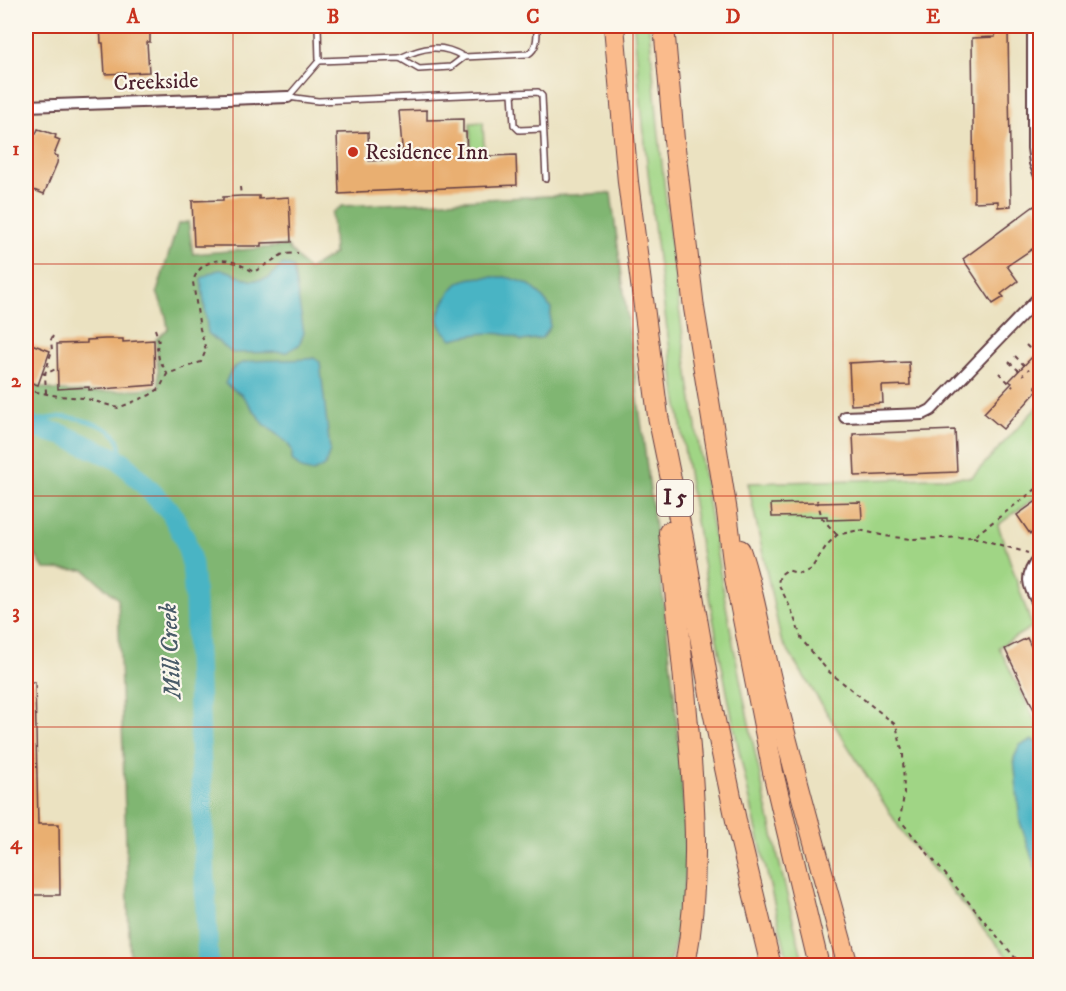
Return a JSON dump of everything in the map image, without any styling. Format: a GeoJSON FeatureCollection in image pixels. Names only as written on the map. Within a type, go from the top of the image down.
{"type":"FeatureCollection","features":[{"type":"Feature","properties":{"kind":"highway","name":"I 5"},"geometry":{"type":"LineString","coordinates":[[614,26],[628,182],[658,416],[683,538],[713,711],[738,830],[771,966]]}},
{"type":"Feature","properties":{"kind":"highway","name":"I 5"},"geometry":{"type":"LineString","coordinates":[[664,26],[691,288],[727,512],[735,578],[773,772],[819,966]]}},
{"type":"Feature","properties":{"kind":"highway"},"geometry":{"type":"LineString","coordinates":[[658,416],[692,767],[696,839],[695,890],[691,936],[685,966]]}},
{"type":"Feature","properties":{"kind":"highway","name":"I 5"},"geometry":{"type":"LineString","coordinates":[[727,512],[748,574],[787,740],[848,966]]}},
{"type":"Feature","properties":{"kind":"street"},"geometry":{"type":"LineString","coordinates":[[1033,30],[1034,152],[1035,163],[1041,176]]}},
{"type":"Feature","properties":{"kind":"street","name":"Creekside"},"geometry":{"type":"LineString","coordinates":[[26,106],[288,97]]}},
{"type":"Feature","properties":{"kind":"street"},"geometry":{"type":"LineString","coordinates":[[845,417],[923,414],[931,410],[1041,297]]}},
{"type":"Feature","properties":{"kind":"street"},"geometry":{"type":"LineString","coordinates":[[1041,557],[1029,572],[1029,580],[1041,607]]}},
{"type":"Feature","properties":{"kind":"lane"},"geometry":{"type":"LineString","coordinates":[[288,97],[319,61],[318,26]]}},
{"type":"Feature","properties":{"kind":"lane"},"geometry":{"type":"LineString","coordinates":[[319,61],[400,58],[418,49],[450,48],[464,57],[528,54],[532,52],[537,41],[537,26]]}},
{"type":"Feature","properties":{"kind":"lane"},"geometry":{"type":"LineString","coordinates":[[400,58],[418,69],[451,68],[464,57]]}},
{"type":"Feature","properties":{"kind":"lane"},"geometry":{"type":"LineString","coordinates":[[288,97],[318,101],[538,92],[543,96],[546,179]]}},
{"type":"Feature","properties":{"kind":"lane"},"geometry":{"type":"LineString","coordinates":[[512,93],[514,125],[519,130],[543,129]]}},
{"type":"Feature","properties":{"kind":"path"},"geometry":{"type":"LineString","coordinates":[[240,187],[241,196]]}},
{"type":"Feature","properties":{"kind":"path"},"geometry":{"type":"LineString","coordinates":[[26,390],[84,398],[118,408],[150,395],[160,388],[167,374],[201,362],[206,350],[196,312],[193,282],[194,277],[203,266],[213,261],[229,260],[254,272],[283,254],[298,253]]}},
{"type":"Feature","properties":{"kind":"path"},"geometry":{"type":"LineString","coordinates":[[154,328],[159,342],[157,348],[159,359],[167,374]]}},
{"type":"Feature","properties":{"kind":"path"},"geometry":{"type":"LineString","coordinates":[[46,393],[44,374],[52,350],[51,340],[55,332]]}},
{"type":"Feature","properties":{"kind":"path"},"geometry":{"type":"LineString","coordinates":[[1026,345],[1039,358]]}},
{"type":"Feature","properties":{"kind":"path"},"geometry":{"type":"LineString","coordinates":[[1015,356],[1029,370]]}},
{"type":"Feature","properties":{"kind":"path"},"geometry":{"type":"LineString","coordinates":[[154,360],[159,359]]}},
{"type":"Feature","properties":{"kind":"path"},"geometry":{"type":"LineString","coordinates":[[1010,362],[1024,375]]}},
{"type":"Feature","properties":{"kind":"path"},"geometry":{"type":"LineString","coordinates":[[44,374],[58,368]]}},
{"type":"Feature","properties":{"kind":"path"},"geometry":{"type":"LineString","coordinates":[[999,374],[1013,387]]}},
{"type":"Feature","properties":{"kind":"path"},"geometry":{"type":"LineString","coordinates":[[973,537],[1041,486]]}},
{"type":"Feature","properties":{"kind":"path"},"geometry":{"type":"LineString","coordinates":[[817,500],[822,518],[837,535]]}},
{"type":"Feature","properties":{"kind":"path"},"geometry":{"type":"LineString","coordinates":[[1022,966],[900,820],[904,795],[903,754],[896,726],[828,671],[802,640],[791,609],[778,583],[780,575],[787,570],[801,574],[811,569],[827,545],[837,535],[858,530],[885,536],[910,538],[973,537],[1029,553]]}},
{"type":"Feature","properties":{"kind":"green space"},"geometry":{"type":"Polygon","coordinates":[[[634,26],[649,26],[673,263],[707,499],[751,733],[804,965],[789,965],[737,741],[707,586],[669,347],[641,107],[634,26]]]}},
{"type":"Feature","properties":{"kind":"green space"},"geometry":{"type":"Polygon","coordinates":[[[483,122],[484,148],[471,149],[470,123],[483,122]]]}},
{"type":"Feature","properties":{"kind":"green space"},"geometry":{"type":"Polygon","coordinates":[[[611,193],[655,528],[675,702],[685,823],[685,880],[679,930],[669,965],[130,965],[118,599],[85,570],[44,569],[26,540],[26,382],[58,391],[75,392],[108,392],[159,387],[156,339],[168,329],[157,292],[178,224],[188,222],[193,254],[287,246],[308,270],[334,254],[332,213],[342,206],[611,193]]]}},
{"type":"Feature","properties":{"kind":"green space"},"geometry":{"type":"Polygon","coordinates":[[[1040,404],[1040,494],[998,525],[1032,627],[999,647],[1040,731],[1040,965],[1014,965],[902,832],[781,640],[748,483],[972,477],[1040,404]]]}},
{"type":"Feature","properties":{"kind":"water"},"geometry":{"type":"Polygon","coordinates":[[[283,264],[293,267],[304,333],[299,345],[287,352],[232,353],[208,333],[201,279],[221,270],[250,280],[269,278],[283,264]]]}},
{"type":"Feature","properties":{"kind":"water"},"geometry":{"type":"Polygon","coordinates":[[[505,277],[532,286],[551,308],[550,327],[542,338],[522,341],[506,334],[487,333],[452,339],[441,326],[439,316],[443,304],[454,287],[472,278],[505,277]]]}},
{"type":"Feature","properties":{"kind":"water"},"geometry":{"type":"Polygon","coordinates":[[[314,358],[320,362],[330,450],[325,466],[313,472],[301,469],[292,460],[292,450],[287,443],[264,424],[242,395],[225,384],[233,368],[244,363],[314,358]]]}},
{"type":"Feature","properties":{"kind":"water"},"geometry":{"type":"Polygon","coordinates":[[[1032,740],[1040,745],[1040,882],[1020,822],[1014,758],[1020,745],[1032,740]]]}},
{"type":"Feature","properties":{"kind":"building"},"geometry":{"type":"Polygon","coordinates":[[[100,26],[150,26],[150,42],[147,42],[149,72],[105,74],[100,26]]]}},
{"type":"Feature","properties":{"kind":"building"},"geometry":{"type":"Polygon","coordinates":[[[1008,31],[1011,206],[998,207],[998,201],[974,202],[972,38],[995,37],[995,32],[1008,31]]]}},
{"type":"Feature","properties":{"kind":"building","name":"Residence Inn"},"geometry":{"type":"Polygon","coordinates":[[[427,110],[427,120],[463,119],[467,157],[516,155],[517,185],[339,194],[337,133],[368,132],[369,161],[403,159],[399,111],[427,110]]]}},
{"type":"Feature","properties":{"kind":"building"},"geometry":{"type":"Polygon","coordinates":[[[38,129],[56,135],[55,138],[60,140],[54,155],[58,156],[57,163],[44,194],[26,187],[26,130],[36,134],[38,129]]]}},
{"type":"Feature","properties":{"kind":"building"},"geometry":{"type":"Polygon","coordinates":[[[259,196],[259,199],[289,197],[291,242],[261,243],[261,246],[194,246],[192,201],[223,200],[223,197],[259,196]]]}},
{"type":"Feature","properties":{"kind":"building"},"geometry":{"type":"Polygon","coordinates":[[[1034,206],[1041,215],[1041,243],[1007,266],[1018,281],[1001,294],[1004,297],[993,304],[963,259],[1034,206]]]}},
{"type":"Feature","properties":{"kind":"building"},"geometry":{"type":"Polygon","coordinates":[[[123,339],[123,342],[154,340],[155,385],[89,390],[89,387],[58,389],[57,344],[87,343],[87,340],[123,339]]]}},
{"type":"Feature","properties":{"kind":"building"},"geometry":{"type":"Polygon","coordinates":[[[26,342],[50,351],[38,385],[26,381],[26,342]]]}},
{"type":"Feature","properties":{"kind":"building"},"geometry":{"type":"Polygon","coordinates":[[[1034,355],[1041,361],[1041,380],[1035,386],[1038,390],[1003,429],[984,413],[1012,383],[1009,381],[1034,355]]]}},
{"type":"Feature","properties":{"kind":"building"},"geometry":{"type":"Polygon","coordinates":[[[885,361],[885,363],[909,362],[910,385],[882,386],[883,403],[851,405],[849,363],[885,361]]]}},
{"type":"Feature","properties":{"kind":"building"},"geometry":{"type":"Polygon","coordinates":[[[955,430],[957,472],[855,476],[853,434],[955,430]]]}},
{"type":"Feature","properties":{"kind":"building"},"geometry":{"type":"Polygon","coordinates":[[[1041,498],[1041,526],[1030,534],[1017,515],[1041,498]]]}},
{"type":"Feature","properties":{"kind":"building"},"geometry":{"type":"Polygon","coordinates":[[[861,502],[862,519],[827,520],[827,516],[772,517],[771,504],[861,502]]]}},
{"type":"Feature","properties":{"kind":"building"},"geometry":{"type":"Polygon","coordinates":[[[1027,638],[1041,667],[1041,724],[1005,649],[1027,638]]]}},
{"type":"Feature","properties":{"kind":"building"},"geometry":{"type":"Polygon","coordinates":[[[26,682],[35,682],[38,824],[59,824],[60,895],[26,895],[26,682]]]}},
{"type":"Feature","properties":{"kind":"waterway"},"geometry":{"type":"LineString","coordinates":[[26,424],[62,417],[89,421],[111,431],[120,447],[121,461]]}},
{"type":"Feature","properties":{"kind":"waterway","name":"Mill Creek"},"geometry":{"type":"LineString","coordinates":[[26,425],[63,435],[121,461],[171,512],[185,539],[192,564],[195,601],[208,966]]}},
{"type":"Feature","properties":{"kind":"place","name":"Residence Inn"},"geometry":{"type":"Point","coordinates":[353,152]}}]}
